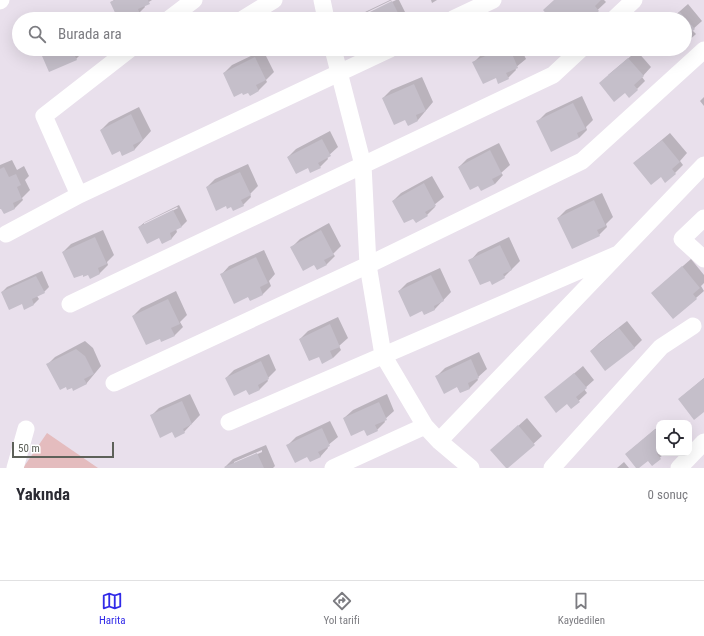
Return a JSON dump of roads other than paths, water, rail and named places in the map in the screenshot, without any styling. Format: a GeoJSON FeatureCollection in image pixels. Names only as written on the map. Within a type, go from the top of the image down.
{"type":"FeatureCollection","features":[{"type":"Feature","properties":{"kind":"street"},"geometry":{"type":"LineString","coordinates":[[179,12],[194,0]]}},
{"type":"Feature","properties":{"kind":"street"},"geometry":{"type":"LineString","coordinates":[[254,12],[274,0]]}},
{"type":"Feature","properties":{"kind":"street"},"geometry":{"type":"LineString","coordinates":[[322,0],[325,12]]}},
{"type":"Feature","properties":{"kind":"street"},"geometry":{"type":"LineString","coordinates":[[468,12],[493,0]]}},
{"type":"Feature","properties":{"kind":"street"},"geometry":{"type":"LineString","coordinates":[[621,12],[634,0]]}},
{"type":"Feature","properties":{"kind":"street"},"geometry":{"type":"LineString","coordinates":[[114,383],[368,265],[582,161],[704,50]]}},
{"type":"Feature","properties":{"kind":"street"},"geometry":{"type":"LineString","coordinates":[[78,195],[44,116],[125,56]]}},
{"type":"Feature","properties":{"kind":"street"},"geometry":{"type":"LineString","coordinates":[[334,56],[362,164],[368,265],[383,355],[425,426],[439,441],[471,468]]}},
{"type":"Feature","properties":{"kind":"street"},"geometry":{"type":"LineString","coordinates":[[6,234],[78,195],[375,56]]}},
{"type":"Feature","properties":{"kind":"street"},"geometry":{"type":"LineString","coordinates":[[70,304],[362,164],[553,75],[573,56]]}},
{"type":"Feature","properties":{"kind":"street"},"geometry":{"type":"LineString","coordinates":[[439,441],[704,165]]}},
{"type":"Feature","properties":{"kind":"street"},"geometry":{"type":"LineString","coordinates":[[704,218],[682,239],[704,259]]}},
{"type":"Feature","properties":{"kind":"street"},"geometry":{"type":"LineString","coordinates":[[230,422],[618,254]]}},
{"type":"Feature","properties":{"kind":"street"},"geometry":{"type":"LineString","coordinates":[[552,468],[662,347],[693,326]]}},
{"type":"Feature","properties":{"kind":"street"},"geometry":{"type":"LineString","coordinates":[[333,468],[425,426]]}},
{"type":"Feature","properties":{"kind":"street"},"geometry":{"type":"LineString","coordinates":[[15,468],[26,430]]}},
{"type":"Feature","properties":{"kind":"street"},"geometry":{"type":"LineString","coordinates":[[679,468],[704,442]]}}]}
